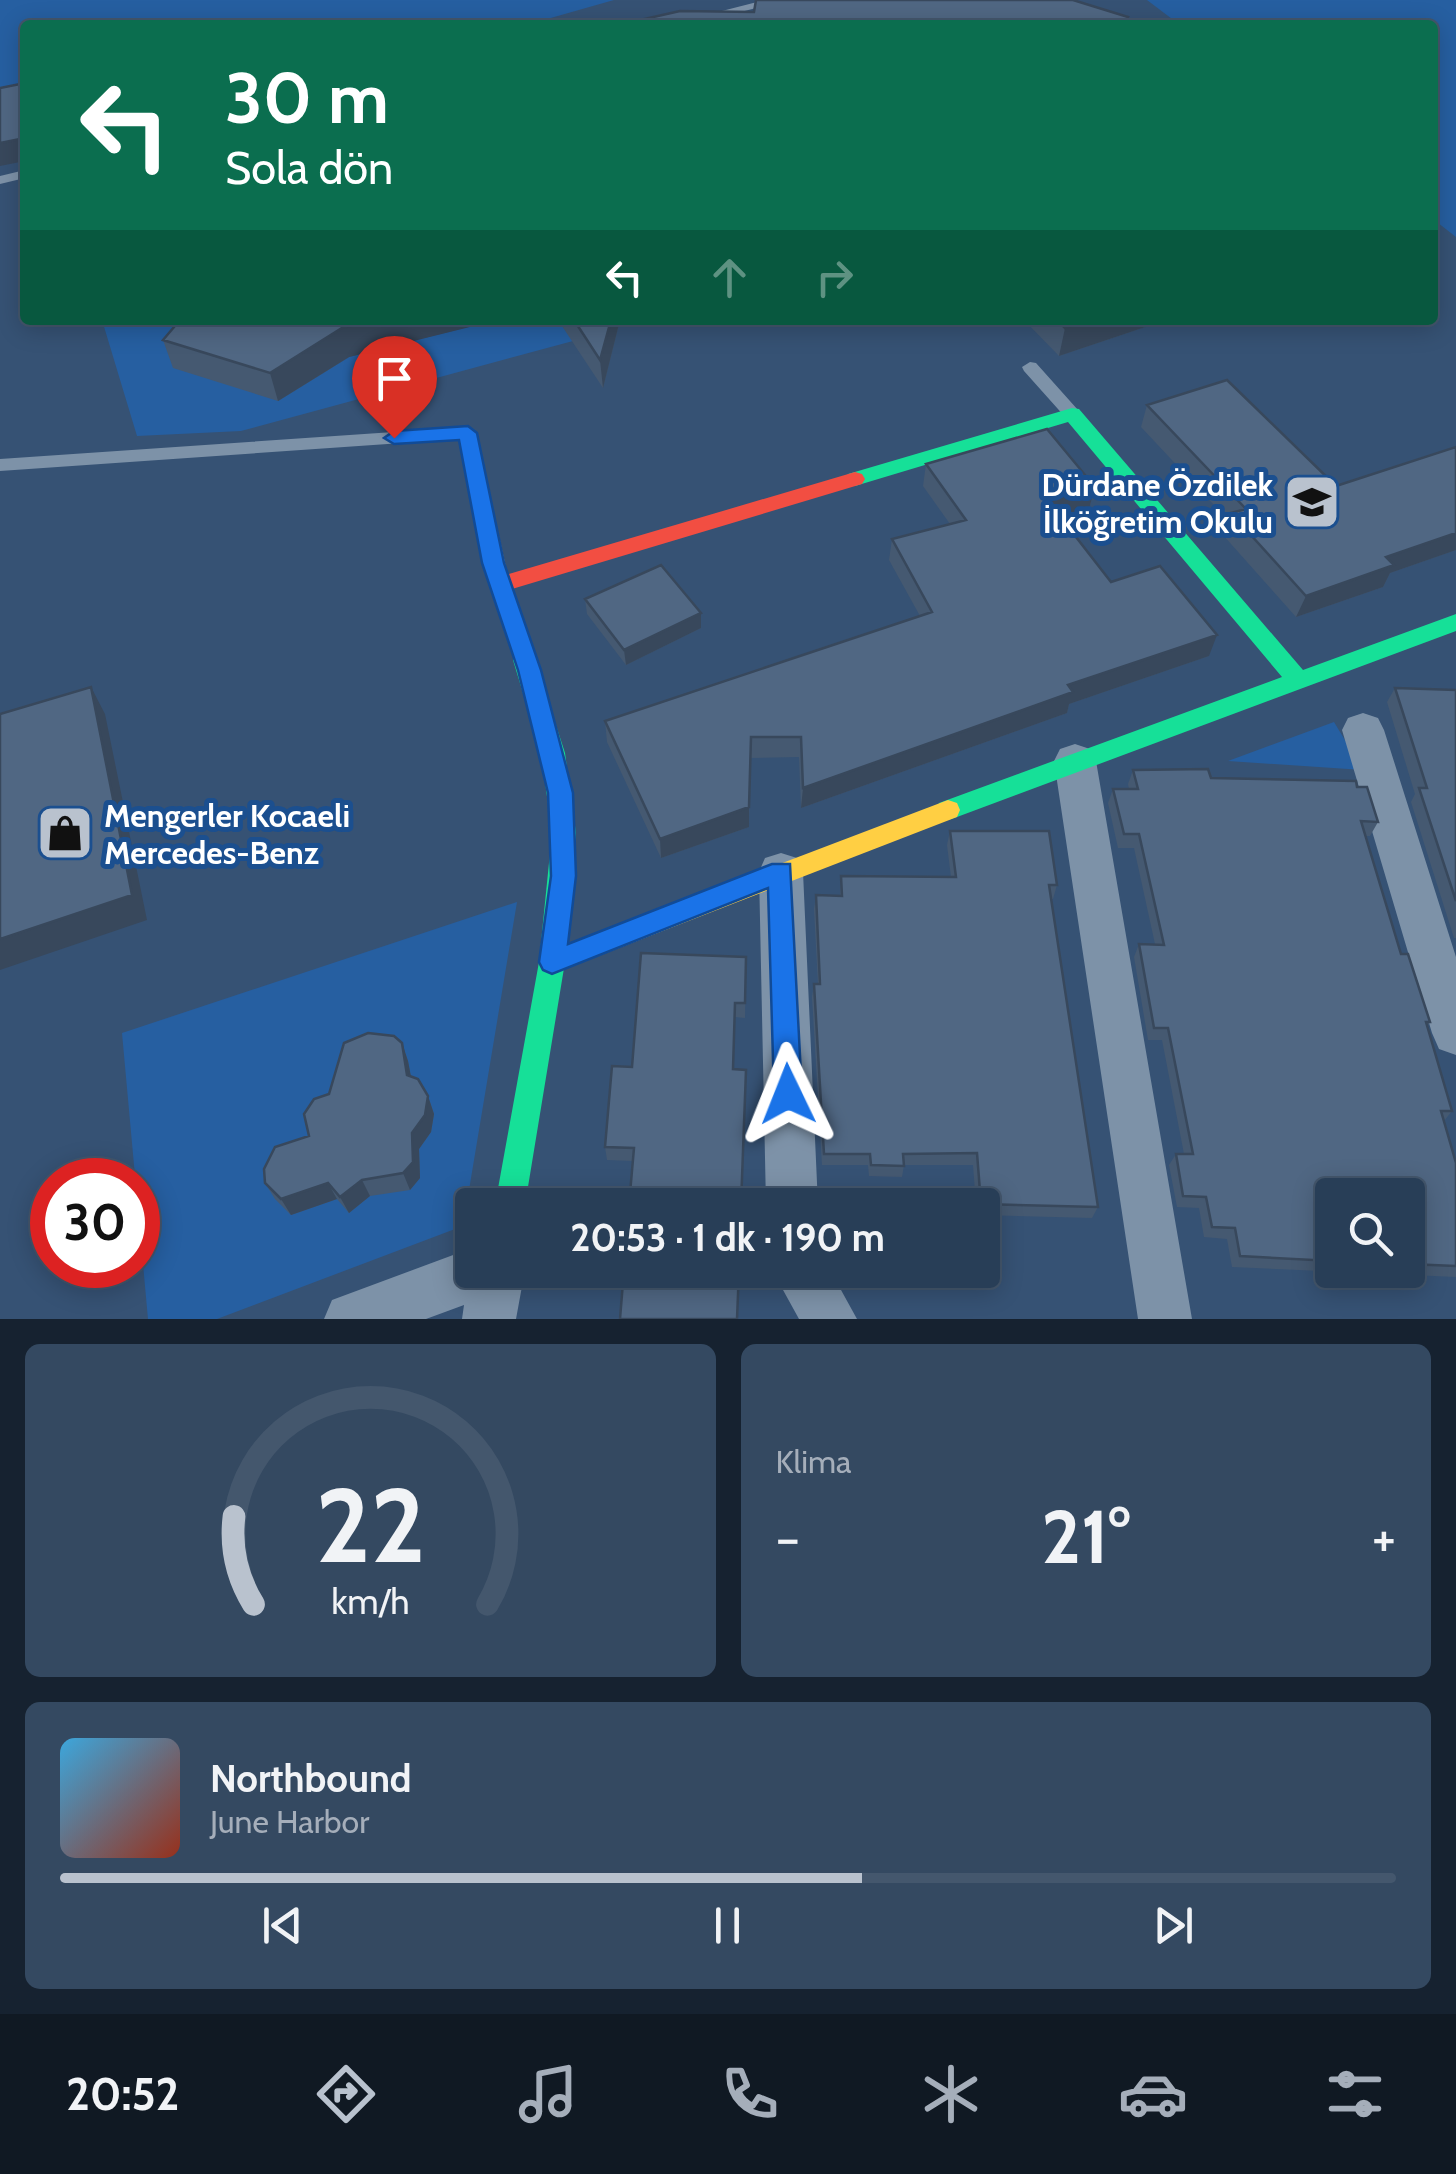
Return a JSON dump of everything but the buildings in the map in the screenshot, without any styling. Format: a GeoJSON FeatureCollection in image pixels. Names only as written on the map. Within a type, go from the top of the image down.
{"type":"FeatureCollection","features":[{"type":"Feature","properties":{"kind":"street"},"geometry":{"type":"LineString","coordinates":[[513,1188],[564,876],[560,793],[530,670],[500,585],[1072,414],[1300,682]]}},
{"type":"Feature","properties":{"kind":"street"},"geometry":{"type":"LineString","coordinates":[[552,962],[1075,760],[1300,682],[1456,622]]}},
{"type":"Feature","properties":{"kind":"street"},"geometry":{"type":"LineString","coordinates":[[1363,730],[1456,1033]]}},
{"type":"Feature","properties":{"kind":"street"},"geometry":{"type":"LineString","coordinates":[[1075,760],[1165,1319]]}},
{"type":"Feature","properties":{"kind":"street"},"geometry":{"type":"LineString","coordinates":[[781,872],[791,1188]]}},
{"type":"Feature","properties":{"kind":"street"},"geometry":{"type":"LineString","coordinates":[[350,1319],[455,1281]]}},
{"type":"Feature","properties":{"kind":"street"},"geometry":{"type":"LineString","coordinates":[[490,1319],[495,1288]]}},
{"type":"Feature","properties":{"kind":"street"},"geometry":{"type":"LineString","coordinates":[[810,1288],[830,1319]]}},
{"type":"Feature","properties":{"kind":"lane"},"geometry":{"type":"LineString","coordinates":[[695,20],[782,0]]}},
{"type":"Feature","properties":{"kind":"lane"},"geometry":{"type":"LineString","coordinates":[[1030,367],[1072,414]]}},
{"type":"Feature","properties":{"kind":"lane"},"geometry":{"type":"LineString","coordinates":[[0,466],[468,433],[500,585]]}},
{"type":"Feature","properties":{"kind":"shaded area"},"geometry":{"type":"Polygon","coordinates":[[[0,0],[614,0],[544,20],[20,20],[20,107],[0,111],[0,0]]]}},
{"type":"Feature","properties":{"kind":"shaded area"},"geometry":{"type":"Polygon","coordinates":[[[1147,0],[1456,0],[1456,237],[1438,223],[1438,20],[1173,20],[1147,0]]]}},
{"type":"Feature","properties":{"kind":"shaded area"},"geometry":{"type":"Polygon","coordinates":[[[104,325],[217,325],[278,401],[349,357],[476,325],[562,325],[573,341],[241,431],[137,436],[104,325]]]}},
{"type":"Feature","properties":{"kind":"shaded area"},"geometry":{"type":"Polygon","coordinates":[[[1334,722],[1363,770],[1228,761],[1334,722]]]}},
{"type":"Feature","properties":{"kind":"shaded area"},"geometry":{"type":"Polygon","coordinates":[[[517,902],[469,1188],[455,1188],[455,1229],[217,1319],[148,1319],[145,1288],[160,1288],[160,1158],[133,1158],[122,1033],[517,902]]]}},
{"type":"Feature","properties":{"kind":"traffic: fast"},"geometry":{"type":"LineString","coordinates":[[855,479],[1072,414],[1300,682]]}},
{"type":"Feature","properties":{"kind":"traffic: fast"},"geometry":{"type":"LineString","coordinates":[[948,810],[1456,622]]}},
{"type":"Feature","properties":{"kind":"traffic: fast"},"geometry":{"type":"LineString","coordinates":[[513,1188],[552,962],[564,833],[553,753],[524,660]]}},
{"type":"Feature","properties":{"kind":"traffic: slow"},"geometry":{"type":"LineString","coordinates":[[552,962],[948,810]]}},
{"type":"Feature","properties":{"kind":"traffic: jam"},"geometry":{"type":"LineString","coordinates":[[524,660],[500,585],[855,479]]}},
{"type":"Feature","properties":{"kind":"place","name":"Dürdane Özdilek İlköğretim Okulu"},"geometry":{"type":"Point","coordinates":[1312,502]}},
{"type":"Feature","properties":{"kind":"place","name":"Mengerler Kocaeli Mercedes-Benz"},"geometry":{"type":"Point","coordinates":[65,833]}},
{"type":"Feature","properties":{"kind":"route"},"geometry":{"type":"LineString","coordinates":[[394,438],[468,433],[493,563],[530,670],[560,793],[564,876],[552,962],[781,872],[788,1094]]}}]}
